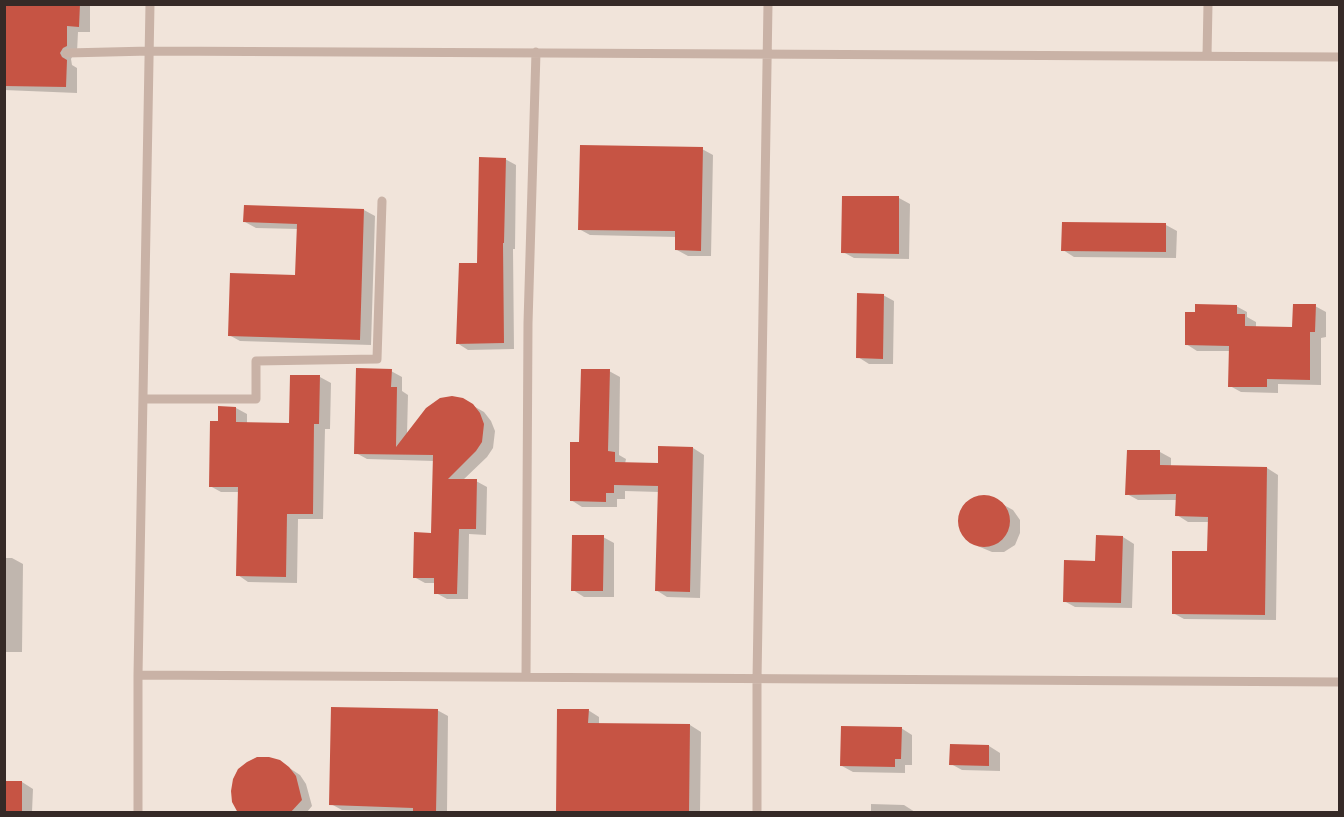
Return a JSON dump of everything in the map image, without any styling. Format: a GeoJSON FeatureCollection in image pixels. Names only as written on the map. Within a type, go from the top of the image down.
{"type":"FeatureCollection","features":[{"type":"Feature","properties":{"kind":"lane"},"geometry":{"type":"LineString","coordinates":[[138,813],[138,675],[150,4]]}},
{"type":"Feature","properties":{"kind":"lane"},"geometry":{"type":"LineString","coordinates":[[757,813],[757,679],[768,4]]}},
{"type":"Feature","properties":{"kind":"lane"},"geometry":{"type":"LineString","coordinates":[[1207,56],[1208,4]]}},
{"type":"Feature","properties":{"kind":"lane"},"geometry":{"type":"LineString","coordinates":[[67,52],[536,52],[1340,57]]}},
{"type":"Feature","properties":{"kind":"lane"},"geometry":{"type":"LineString","coordinates":[[526,677],[528,323],[536,52]]}},
{"type":"Feature","properties":{"kind":"lane"},"geometry":{"type":"LineString","coordinates":[[143,399],[256,399],[256,360],[377,359],[382,201]]}},
{"type":"Feature","properties":{"kind":"lane"},"geometry":{"type":"LineString","coordinates":[[138,675],[1340,682]]}},
{"type":"Feature","properties":{"kind":"building"},"geometry":{"type":"Polygon","coordinates":[[[4,4],[80,4],[79,27],[67,26],[67,46],[60,53],[67,60],[66,87],[4,86],[4,4]]]}},
{"type":"Feature","properties":{"kind":"building"},"geometry":{"type":"Polygon","coordinates":[[[580,145],[703,147],[701,251],[675,250],[675,231],[578,230],[580,145]]]}},
{"type":"Feature","properties":{"kind":"building"},"geometry":{"type":"Polygon","coordinates":[[[479,157],[506,158],[503,243],[504,343],[456,344],[459,263],[477,263],[479,157]]]}},
{"type":"Feature","properties":{"kind":"building"},"geometry":{"type":"Polygon","coordinates":[[[842,196],[899,196],[899,254],[841,253],[842,196]]]}},
{"type":"Feature","properties":{"kind":"building"},"geometry":{"type":"Polygon","coordinates":[[[244,205],[364,209],[360,340],[228,336],[230,273],[295,275],[297,224],[243,222],[244,205]]]}},
{"type":"Feature","properties":{"kind":"building"},"geometry":{"type":"Polygon","coordinates":[[[1062,222],[1166,223],[1166,252],[1061,251],[1062,222]]]}},
{"type":"Feature","properties":{"kind":"building"},"geometry":{"type":"Polygon","coordinates":[[[857,293],[884,294],[883,359],[856,358],[857,293]]]}},
{"type":"Feature","properties":{"kind":"building"},"geometry":{"type":"Polygon","coordinates":[[[1195,304],[1237,305],[1237,314],[1245,314],[1245,326],[1292,327],[1293,304],[1316,304],[1315,332],[1310,332],[1310,380],[1267,379],[1267,387],[1228,387],[1229,346],[1185,345],[1185,312],[1195,312],[1195,304]]]}},
{"type":"Feature","properties":{"kind":"building"},"geometry":{"type":"Polygon","coordinates":[[[356,368],[392,369],[391,387],[397,387],[396,447],[426,408],[440,398],[452,396],[463,398],[473,404],[480,413],[484,424],[482,442],[448,479],[477,479],[476,529],[459,529],[457,594],[434,594],[434,578],[413,578],[414,532],[431,533],[433,455],[354,454],[356,368]]]}},
{"type":"Feature","properties":{"kind":"building"},"geometry":{"type":"Polygon","coordinates":[[[581,369],[610,369],[608,451],[615,452],[615,462],[658,463],[658,446],[693,447],[690,592],[655,591],[658,486],[614,485],[614,493],[606,493],[606,502],[570,501],[570,442],[579,442],[581,369]]]}},
{"type":"Feature","properties":{"kind":"building"},"geometry":{"type":"Polygon","coordinates":[[[290,375],[320,375],[319,424],[314,424],[313,514],[287,514],[286,577],[236,576],[238,487],[209,487],[210,421],[218,421],[218,406],[236,407],[236,422],[289,423],[290,375]]]}},
{"type":"Feature","properties":{"kind":"building"},"geometry":{"type":"Polygon","coordinates":[[[1127,450],[1160,450],[1160,465],[1267,467],[1265,615],[1172,614],[1172,551],[1207,551],[1208,517],[1175,516],[1176,494],[1125,495],[1127,450]]]}},
{"type":"Feature","properties":{"kind":"building"},"geometry":{"type":"Polygon","coordinates":[[[984,495],[994,497],[1002,503],[1008,511],[1010,521],[1008,531],[1002,539],[994,545],[984,547],[974,545],[966,539],[960,531],[958,521],[960,511],[966,503],[974,497],[984,495]]]}},
{"type":"Feature","properties":{"kind":"building"},"geometry":{"type":"Polygon","coordinates":[[[572,535],[604,535],[603,591],[571,591],[572,535]]]}},
{"type":"Feature","properties":{"kind":"building"},"geometry":{"type":"Polygon","coordinates":[[[1096,535],[1123,536],[1121,603],[1063,602],[1064,560],[1095,561],[1096,535]]]}},
{"type":"Feature","properties":{"kind":"building"},"geometry":{"type":"Polygon","coordinates":[[[331,707],[438,709],[436,813],[413,813],[413,808],[329,805],[331,707]]]}},
{"type":"Feature","properties":{"kind":"building"},"geometry":{"type":"Polygon","coordinates":[[[557,709],[589,709],[588,723],[690,724],[689,813],[556,813],[557,709]]]}},
{"type":"Feature","properties":{"kind":"building"},"geometry":{"type":"Polygon","coordinates":[[[841,726],[902,727],[901,759],[895,759],[895,767],[840,766],[841,726]]]}},
{"type":"Feature","properties":{"kind":"building"},"geometry":{"type":"Polygon","coordinates":[[[950,744],[989,745],[989,766],[949,765],[950,744]]]}},
{"type":"Feature","properties":{"kind":"building"},"geometry":{"type":"Polygon","coordinates":[[[257,757],[280,760],[296,776],[302,800],[290,813],[238,813],[232,802],[233,779],[238,769],[257,757]]]}},
{"type":"Feature","properties":{"kind":"building"},"geometry":{"type":"Polygon","coordinates":[[[4,781],[22,781],[22,813],[4,813],[4,781]]]}}]}
